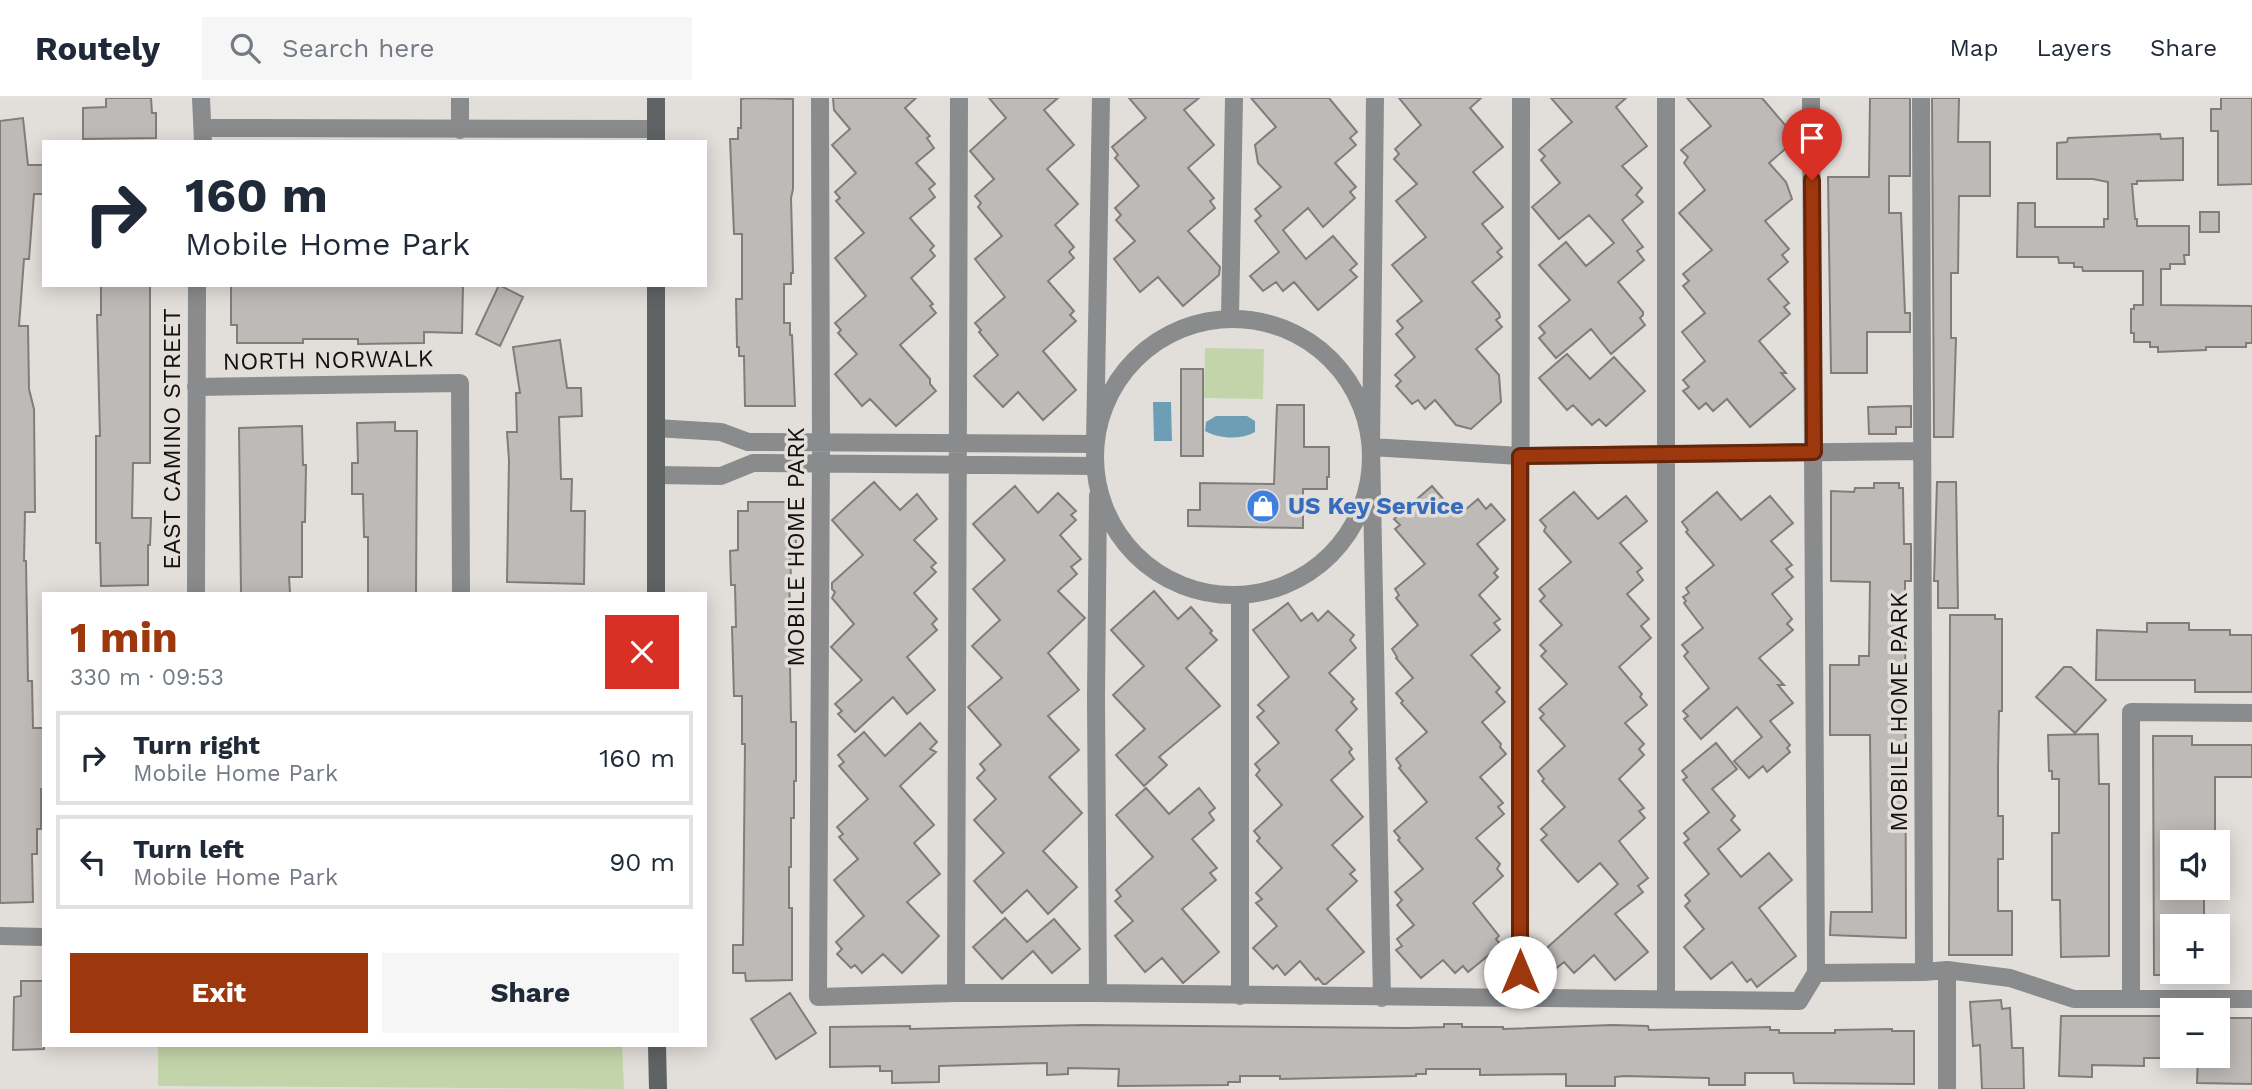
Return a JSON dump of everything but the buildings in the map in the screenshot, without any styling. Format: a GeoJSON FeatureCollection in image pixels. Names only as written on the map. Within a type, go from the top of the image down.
{"type":"FeatureCollection","features":[{"type":"Feature","properties":{"kind":"main road"},"geometry":{"type":"LineString","coordinates":[[656,98],[656,135]]}},
{"type":"Feature","properties":{"kind":"main road"},"geometry":{"type":"LineString","coordinates":[[656,287],[656,592]]}},
{"type":"Feature","properties":{"kind":"main road"},"geometry":{"type":"LineString","coordinates":[[657,1047],[658,1089]]}},
{"type":"Feature","properties":{"kind":"street"},"geometry":{"type":"LineString","coordinates":[[201,98],[203,135],[460,130],[656,135]]}},
{"type":"Feature","properties":{"kind":"street"},"geometry":{"type":"LineString","coordinates":[[460,98],[460,130]]}},
{"type":"Feature","properties":{"kind":"street","name":"MOBILE HOME PARK"},"geometry":{"type":"LineString","coordinates":[[820,98],[821,463],[817,997],[956,993]]}},
{"type":"Feature","properties":{"kind":"street"},"geometry":{"type":"LineString","coordinates":[[959,98],[956,993],[1799,1001],[1816,973],[1811,98]]}},
{"type":"Feature","properties":{"kind":"street"},"geometry":{"type":"LineString","coordinates":[[1098,993],[1098,488],[1095,444],[1101,98]]}},
{"type":"Feature","properties":{"kind":"street"},"geometry":{"type":"LineString","coordinates":[[1230,318],[1234,98]]}},
{"type":"Feature","properties":{"kind":"street"},"geometry":{"type":"LineString","coordinates":[[1375,98],[1371,447],[1382,998]]}},
{"type":"Feature","properties":{"kind":"street"},"geometry":{"type":"LineString","coordinates":[[1520,999],[1521,98]]}},
{"type":"Feature","properties":{"kind":"street"},"geometry":{"type":"LineString","coordinates":[[1666,999],[1667,98]]}},
{"type":"Feature","properties":{"kind":"street","name":"MOBILE HOME PARK"},"geometry":{"type":"LineString","coordinates":[[1921,98],[1924,972]]}},
{"type":"Feature","properties":{"kind":"street","name":"EAST CAMINO STREET"},"geometry":{"type":"LineString","coordinates":[[196,592],[197,287]]}},
{"type":"Feature","properties":{"kind":"street"},"geometry":{"type":"LineString","coordinates":[[1095,444],[1105,405],[1125,370],[1154,343],[1190,325],[1230,318],[1271,323],[1309,341],[1341,369],[1362,406],[1371,447],[1367,491],[1350,532],[1321,565],[1282,586],[1240,596],[1192,590],[1150,568],[1117,533],[1098,488]]}},
{"type":"Feature","properties":{"kind":"street","name":"NORTH NORWALK"},"geometry":{"type":"LineString","coordinates":[[196,387],[460,383],[461,592]]}},
{"type":"Feature","properties":{"kind":"street"},"geometry":{"type":"LineString","coordinates":[[656,428],[721,432],[748,442],[1095,444]]}},
{"type":"Feature","properties":{"kind":"street"},"geometry":{"type":"LineString","coordinates":[[1371,447],[1520,456],[1922,451]]}},
{"type":"Feature","properties":{"kind":"street"},"geometry":{"type":"LineString","coordinates":[[656,475],[721,476],[753,463],[1095,466]]}},
{"type":"Feature","properties":{"kind":"street"},"geometry":{"type":"LineString","coordinates":[[1240,596],[1240,996]]}},
{"type":"Feature","properties":{"kind":"street"},"geometry":{"type":"LineString","coordinates":[[2131,999],[2131,712],[2252,713]]}},
{"type":"Feature","properties":{"kind":"street"},"geometry":{"type":"LineString","coordinates":[[0,936],[42,937]]}},
{"type":"Feature","properties":{"kind":"street"},"geometry":{"type":"LineString","coordinates":[[1816,973],[1947,970],[2010,978],[2074,999],[2252,999]]}},
{"type":"Feature","properties":{"kind":"street"},"geometry":{"type":"LineString","coordinates":[[1947,970],[1947,1089]]}},
{"type":"Feature","properties":{"kind":"green space"},"geometry":{"type":"Polygon","coordinates":[[[1205,348],[1264,349],[1263,399],[1204,398],[1205,348]]]}},
{"type":"Feature","properties":{"kind":"green space"},"geometry":{"type":"Polygon","coordinates":[[[158,1047],[622,1047],[624,1089],[158,1086],[158,1047]]]}},
{"type":"Feature","properties":{"kind":"water"},"geometry":{"type":"Polygon","coordinates":[[[1153,402],[1171,402],[1172,441],[1154,441],[1153,402]]]}},
{"type":"Feature","properties":{"kind":"water"},"geometry":{"type":"Polygon","coordinates":[[[1216,416],[1247,416],[1255,421],[1255,432],[1230,438],[1205,431],[1206,422],[1216,416]]]}},
{"type":"Feature","properties":{"kind":"place","name":"US Key Service"},"geometry":{"type":"Point","coordinates":[1263,506]}},
{"type":"Feature","properties":{"kind":"route"},"geometry":{"type":"LineString","coordinates":[[1520,972],[1520,456],[1814,452],[1812,180]]}}]}
